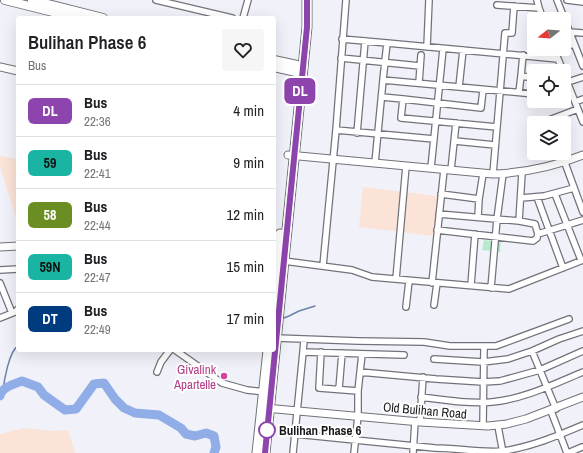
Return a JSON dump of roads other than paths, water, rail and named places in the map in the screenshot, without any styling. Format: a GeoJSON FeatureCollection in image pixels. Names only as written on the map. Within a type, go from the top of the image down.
{"type":"FeatureCollection","features":[{"type":"Feature","properties":{"kind":"highway"},"geometry":{"type":"LineString","coordinates":[[277,274],[284,261],[301,26],[306,0]]}},
{"type":"Feature","properties":{"kind":"highway"},"geometry":{"type":"LineString","coordinates":[[276,338],[277,274],[291,155]]}},
{"type":"Feature","properties":{"kind":"highway"},"geometry":{"type":"LineString","coordinates":[[267,392],[268,352]]}},
{"type":"Feature","properties":{"kind":"highway"},"geometry":{"type":"LineString","coordinates":[[257,453],[274,352]]}},
{"type":"Feature","properties":{"kind":"highway"},"geometry":{"type":"LineString","coordinates":[[265,408],[265,453]]}},
{"type":"Feature","properties":{"kind":"main road"},"geometry":{"type":"LineString","coordinates":[[5,0],[33,2],[94,16]]}},
{"type":"Feature","properties":{"kind":"main road"},"geometry":{"type":"LineString","coordinates":[[33,2],[72,16]]}},
{"type":"Feature","properties":{"kind":"main road"},"geometry":{"type":"LineString","coordinates":[[276,61],[298,69]]}},
{"type":"Feature","properties":{"kind":"main road"},"geometry":{"type":"LineString","coordinates":[[276,67],[298,69]]}},
{"type":"Feature","properties":{"kind":"street"},"geometry":{"type":"LineString","coordinates":[[156,0],[224,16]]}},
{"type":"Feature","properties":{"kind":"street"},"geometry":{"type":"LineString","coordinates":[[244,16],[248,0]]}},
{"type":"Feature","properties":{"kind":"street"},"geometry":{"type":"LineString","coordinates":[[322,266],[336,130],[346,0]]}},
{"type":"Feature","properties":{"kind":"street"},"geometry":{"type":"LineString","coordinates":[[427,47],[429,0]]}},
{"type":"Feature","properties":{"kind":"street"},"geometry":{"type":"LineString","coordinates":[[537,0],[540,12]]}},
{"type":"Feature","properties":{"kind":"street"},"geometry":{"type":"LineString","coordinates":[[558,0],[562,12]]}},
{"type":"Feature","properties":{"kind":"street"},"geometry":{"type":"LineString","coordinates":[[567,0],[583,2]]}},
{"type":"Feature","properties":{"kind":"street"},"geometry":{"type":"LineString","coordinates":[[497,5],[539,8]]}},
{"type":"Feature","properties":{"kind":"street"},"geometry":{"type":"LineString","coordinates":[[493,174],[505,33],[512,33],[514,6]]}},
{"type":"Feature","properties":{"kind":"street"},"geometry":{"type":"LineString","coordinates":[[571,32],[583,33]]}},
{"type":"Feature","properties":{"kind":"street"},"geometry":{"type":"LineString","coordinates":[[571,35],[583,66]]}},
{"type":"Feature","properties":{"kind":"street"},"geometry":{"type":"LineString","coordinates":[[342,39],[558,59]]}},
{"type":"Feature","properties":{"kind":"street"},"geometry":{"type":"LineString","coordinates":[[357,133],[365,41]]}},
{"type":"Feature","properties":{"kind":"street"},"geometry":{"type":"LineString","coordinates":[[375,163],[382,97],[382,80],[387,44]]}},
{"type":"Feature","properties":{"kind":"street"},"geometry":{"type":"LineString","coordinates":[[431,168],[442,49]]}},
{"type":"Feature","properties":{"kind":"street"},"geometry":{"type":"LineString","coordinates":[[459,87],[462,50]]}},
{"type":"Feature","properties":{"kind":"street"},"geometry":{"type":"LineString","coordinates":[[419,83],[421,55]]}},
{"type":"Feature","properties":{"kind":"street"},"geometry":{"type":"LineString","coordinates":[[519,92],[523,55]]}},
{"type":"Feature","properties":{"kind":"street"},"geometry":{"type":"LineString","coordinates":[[557,56],[560,64]]}},
{"type":"Feature","properties":{"kind":"street"},"geometry":{"type":"LineString","coordinates":[[341,58],[384,64],[420,66]]}},
{"type":"Feature","properties":{"kind":"street"},"geometry":{"type":"LineString","coordinates":[[0,67],[16,71]]}},
{"type":"Feature","properties":{"kind":"street"},"geometry":{"type":"LineString","coordinates":[[521,76],[527,77]]}},
{"type":"Feature","properties":{"kind":"street"},"geometry":{"type":"LineString","coordinates":[[571,76],[583,76]]}},
{"type":"Feature","properties":{"kind":"street"},"geometry":{"type":"LineString","coordinates":[[382,80],[527,93]]}},
{"type":"Feature","properties":{"kind":"street"},"geometry":{"type":"LineString","coordinates":[[382,97],[481,108],[483,90]]}},
{"type":"Feature","properties":{"kind":"street"},"geometry":{"type":"LineString","coordinates":[[571,92],[583,122]]}},
{"type":"Feature","properties":{"kind":"street"},"geometry":{"type":"LineString","coordinates":[[403,99],[401,118],[497,127]]}},
{"type":"Feature","properties":{"kind":"street"},"geometry":{"type":"LineString","coordinates":[[575,102],[583,99]]}},
{"type":"Feature","properties":{"kind":"street"},"geometry":{"type":"LineString","coordinates":[[560,116],[578,109]]}},
{"type":"Feature","properties":{"kind":"street"},"geometry":{"type":"LineString","coordinates":[[434,306],[441,194],[455,141],[456,123]]}},
{"type":"Feature","properties":{"kind":"street"},"geometry":{"type":"LineString","coordinates":[[336,130],[434,139]]}},
{"type":"Feature","properties":{"kind":"street"},"geometry":{"type":"LineString","coordinates":[[455,141],[495,145]]}},
{"type":"Feature","properties":{"kind":"street"},"geometry":{"type":"LineString","coordinates":[[291,155],[483,174],[522,173],[565,163],[583,155]]}},
{"type":"Feature","properties":{"kind":"street"},"geometry":{"type":"LineString","coordinates":[[565,163],[583,212]]}},
{"type":"Feature","properties":{"kind":"street"},"geometry":{"type":"LineString","coordinates":[[396,279],[406,166]]}},
{"type":"Feature","properties":{"kind":"street"},"geometry":{"type":"LineString","coordinates":[[520,221],[522,173]]}},
{"type":"Feature","properties":{"kind":"street"},"geometry":{"type":"LineString","coordinates":[[478,218],[483,174]]}},
{"type":"Feature","properties":{"kind":"street"},"geometry":{"type":"LineString","coordinates":[[491,288],[495,237],[503,174]]}},
{"type":"Feature","properties":{"kind":"street"},"geometry":{"type":"LineString","coordinates":[[521,198],[556,194],[574,188]]}},
{"type":"Feature","properties":{"kind":"street"},"geometry":{"type":"LineString","coordinates":[[441,194],[479,199]]}},
{"type":"Feature","properties":{"kind":"street"},"geometry":{"type":"LineString","coordinates":[[284,261],[352,270],[372,277],[510,289],[582,260],[556,194]]}},
{"type":"Feature","properties":{"kind":"street"},"geometry":{"type":"LineString","coordinates":[[537,197],[563,268]]}},
{"type":"Feature","properties":{"kind":"street"},"geometry":{"type":"LineString","coordinates":[[438,230],[533,241],[537,238],[538,234],[535,224],[520,221],[439,214]]}},
{"type":"Feature","properties":{"kind":"street"},"geometry":{"type":"LineString","coordinates":[[538,234],[583,220]]}},
{"type":"Feature","properties":{"kind":"street"},"geometry":{"type":"LineString","coordinates":[[471,285],[475,234]]}},
{"type":"Feature","properties":{"kind":"street"},"geometry":{"type":"LineString","coordinates":[[0,247],[16,246]]}},
{"type":"Feature","properties":{"kind":"street"},"geometry":{"type":"LineString","coordinates":[[0,270],[16,269]]}},
{"type":"Feature","properties":{"kind":"street"},"geometry":{"type":"LineString","coordinates":[[406,307],[409,280]]}},
{"type":"Feature","properties":{"kind":"street"},"geometry":{"type":"LineString","coordinates":[[0,283],[12,313]]}},
{"type":"Feature","properties":{"kind":"street"},"geometry":{"type":"LineString","coordinates":[[0,318],[16,310]]}},
{"type":"Feature","properties":{"kind":"street"},"geometry":{"type":"LineString","coordinates":[[276,338],[304,340],[424,342],[450,346],[496,346],[569,319]]}},
{"type":"Feature","properties":{"kind":"street"},"geometry":{"type":"LineString","coordinates":[[434,359],[483,362],[508,359],[583,331]]}},
{"type":"Feature","properties":{"kind":"street"},"geometry":{"type":"LineString","coordinates":[[293,453],[304,340]]}},
{"type":"Feature","properties":{"kind":"street"},"geometry":{"type":"LineString","coordinates":[[483,426],[484,346]]}},
{"type":"Feature","properties":{"kind":"street"},"geometry":{"type":"LineString","coordinates":[[532,351],[547,387],[553,410],[568,453],[582,447]]}},
{"type":"Feature","properties":{"kind":"street"},"geometry":{"type":"LineString","coordinates":[[360,372],[436,379],[483,382],[500,381],[540,370],[583,351]]}},
{"type":"Feature","properties":{"kind":"street"},"geometry":{"type":"LineString","coordinates":[[157,372],[169,352]]}},
{"type":"Feature","properties":{"kind":"street"},"geometry":{"type":"LineString","coordinates":[[178,352],[222,383],[248,390],[267,392]]}},
{"type":"Feature","properties":{"kind":"street"},"geometry":{"type":"LineString","coordinates":[[303,352],[404,355]]}},
{"type":"Feature","properties":{"kind":"street"},"geometry":{"type":"LineString","coordinates":[[321,352],[319,388],[358,391]]}},
{"type":"Feature","properties":{"kind":"street"},"geometry":{"type":"LineString","coordinates":[[339,389],[342,353]]}},
{"type":"Feature","properties":{"kind":"street"},"geometry":{"type":"LineString","coordinates":[[354,453],[362,354]]}},
{"type":"Feature","properties":{"kind":"street"},"geometry":{"type":"LineString","coordinates":[[421,397],[483,402],[506,400],[547,387],[583,372]]}},
{"type":"Feature","properties":{"kind":"street"},"geometry":{"type":"LineString","coordinates":[[413,453],[423,377]]}},
{"type":"Feature","properties":{"kind":"street","name":"Old Bulihan Road"},"geometry":{"type":"LineString","coordinates":[[265,408],[417,422],[498,426],[553,410],[583,397]]}},
{"type":"Feature","properties":{"kind":"street"},"geometry":{"type":"LineString","coordinates":[[295,434],[413,446],[434,450],[503,452],[544,441],[583,425]]}},
{"type":"Feature","properties":{"kind":"street"},"geometry":{"type":"LineString","coordinates":[[498,426],[503,452]]}},
{"type":"Feature","properties":{"kind":"waterway"},"geometry":{"type":"LineString","coordinates":[[284,318],[315,306]]}},
{"type":"Feature","properties":{"kind":"waterway"},"geometry":{"type":"LineString","coordinates":[[3,391],[10,360],[16,348]]}},
{"type":"Feature","properties":{"kind":"waterway"},"geometry":{"type":"LineString","coordinates":[[0,396],[3,390],[22,381],[38,387],[44,395],[65,410],[76,409],[94,384],[104,383],[115,399],[124,408],[135,413],[159,415],[181,428],[186,434],[195,436],[206,433],[214,436],[216,447],[214,453]]}},
{"type":"Feature","properties":{"kind":"place","name":"Givalink Apartelle"},"geometry":{"type":"Point","coordinates":[224,376]}},
{"type":"Feature","properties":{"kind":"place","name":"Bulihan Phase 6"},"geometry":{"type":"Point","coordinates":[267,430]}}]}
